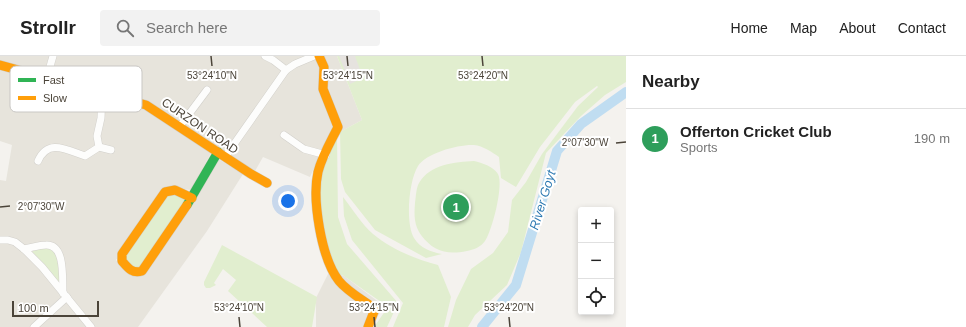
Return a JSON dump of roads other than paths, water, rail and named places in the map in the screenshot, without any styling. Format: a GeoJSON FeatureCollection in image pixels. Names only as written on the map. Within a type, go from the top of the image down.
{"type":"FeatureCollection","features":[{"type":"Feature","properties":{"kind":"street"},"geometry":{"type":"LineString","coordinates":[[50,66],[53,56]]}},
{"type":"Feature","properties":{"kind":"street"},"geometry":{"type":"LineString","coordinates":[[265,56],[286,70]]}},
{"type":"Feature","properties":{"kind":"street"},"geometry":{"type":"LineString","coordinates":[[192,198],[173,189],[169,189],[164,192],[122,254],[122,261],[132,273],[134,274],[142,271],[222,155],[286,70],[295,64],[314,56]]}},
{"type":"Feature","properties":{"kind":"street"},"geometry":{"type":"LineString","coordinates":[[319,56],[324,67],[323,89],[338,127],[318,172],[315,199],[318,227],[330,264],[339,280],[375,309],[368,327]]}},
{"type":"Feature","properties":{"kind":"street","name":"CURZON ROAD"},"geometry":{"type":"LineString","coordinates":[[0,65],[10,68]]}},
{"type":"Feature","properties":{"kind":"street"},"geometry":{"type":"LineString","coordinates":[[180,126],[207,90]]}},
{"type":"Feature","properties":{"kind":"street","name":"CURZON ROAD"},"geometry":{"type":"LineString","coordinates":[[142,104],[180,126],[251,174],[267,183]]}},
{"type":"Feature","properties":{"kind":"street"},"geometry":{"type":"LineString","coordinates":[[98,148],[97,136],[101,112]]}},
{"type":"Feature","properties":{"kind":"street"},"geometry":{"type":"LineString","coordinates":[[284,135],[304,149],[326,155]]}},
{"type":"Feature","properties":{"kind":"street"},"geometry":{"type":"LineString","coordinates":[[38,161],[41,154],[47,149],[55,146],[85,156],[98,148],[111,150]]}},
{"type":"Feature","properties":{"kind":"street"},"geometry":{"type":"LineString","coordinates":[[0,240],[15,242],[24,249],[42,267],[91,327]]}},
{"type":"Feature","properties":{"kind":"street"},"geometry":{"type":"LineString","coordinates":[[24,249],[45,245],[54,247],[57,250],[61,256],[65,296]]}},
{"type":"Feature","properties":{"kind":"street"},"geometry":{"type":"LineString","coordinates":[[34,327],[65,296]]}},
{"type":"Feature","properties":{"kind":"waterway","name":"River Goyt"},"geometry":{"type":"LineString","coordinates":[[482,327],[516,285],[557,151],[581,124],[626,92]]}},
{"type":"Feature","properties":{"kind":"place","name":"Offerton Cricket Club"},"geometry":{"type":"Point","coordinates":[456,207]}}]}
